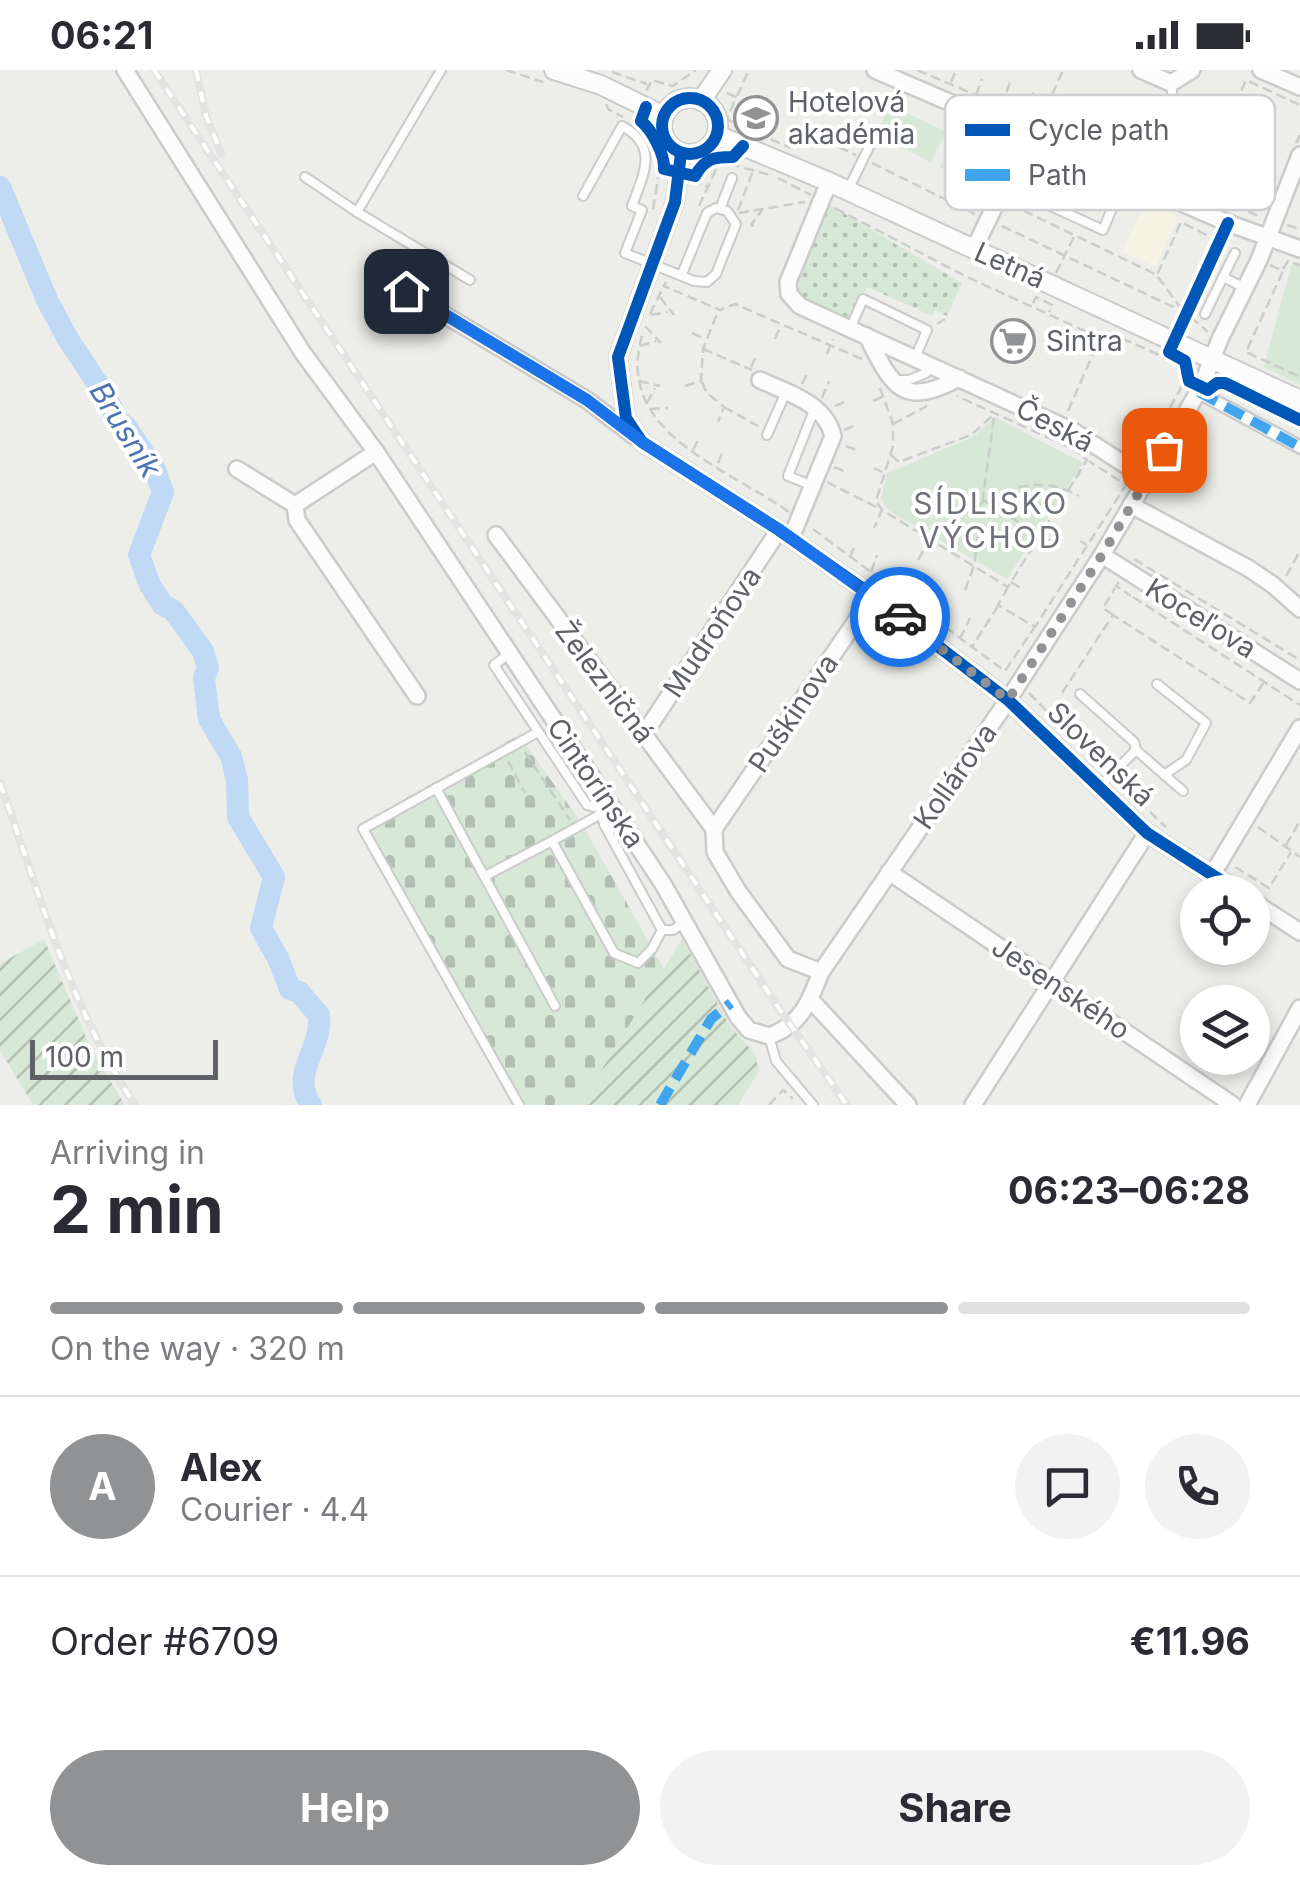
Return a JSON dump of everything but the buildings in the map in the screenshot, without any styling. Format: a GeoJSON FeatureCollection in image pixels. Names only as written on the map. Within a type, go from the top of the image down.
{"type":"FeatureCollection","features":[{"type":"Feature","properties":{"kind":"street","name":"Cintorínska"},"geometry":{"type":"LineString","coordinates":[[125,70],[303,353],[376,452],[510,653],[603,808],[686,922],[744,1025],[756,1034],[769,1036]]}},
{"type":"Feature","properties":{"kind":"street"},"geometry":{"type":"LineString","coordinates":[[876,70],[945,100]]}},
{"type":"Feature","properties":{"kind":"street"},"geometry":{"type":"LineString","coordinates":[[1141,70],[1172,83],[1192,70]]}},
{"type":"Feature","properties":{"kind":"street"},"geometry":{"type":"LineString","coordinates":[[1262,70],[1300,87]]}},
{"type":"Feature","properties":{"kind":"street"},"geometry":{"type":"LineString","coordinates":[[552,77],[601,85],[664,116]]}},
{"type":"Feature","properties":{"kind":"street"},"geometry":{"type":"LineString","coordinates":[[711,85],[716,115],[730,149],[712,144],[698,153],[682,153],[667,142],[664,116],[676,102],[692,98],[711,85]]}},
{"type":"Feature","properties":{"kind":"street","name":"Letná"},"geometry":{"type":"LineString","coordinates":[[730,149],[848,190],[1300,400]]}},
{"type":"Feature","properties":{"kind":"street"},"geometry":{"type":"LineString","coordinates":[[642,442],[626,418],[618,356],[675,202],[682,153]]}},
{"type":"Feature","properties":{"kind":"street","name":"Kollárova"},"geometry":{"type":"LineString","coordinates":[[769,1036],[796,1021],[811,1000],[821,972],[1008,700],[1140,475],[1200,389],[1259,260],[1300,155]]}},
{"type":"Feature","properties":{"kind":"street","name":"Česká"},"geometry":{"type":"LineString","coordinates":[[829,182],[788,282],[789,294],[800,306],[1073,431],[1140,475]]}},
{"type":"Feature","properties":{"kind":"street"},"geometry":{"type":"LineString","coordinates":[[974,248],[993,210]]}},
{"type":"Feature","properties":{"kind":"street"},"geometry":{"type":"LineString","coordinates":[[1197,210],[1227,223],[1270,230],[1300,249]]}},
{"type":"Feature","properties":{"kind":"street","name":"Slovenská"},"geometry":{"type":"LineString","coordinates":[[406,291],[587,400],[642,442],[873,596],[1008,700],[1147,832],[1212,875]]}},
{"type":"Feature","properties":{"kind":"street"},"geometry":{"type":"LineString","coordinates":[[867,336],[901,391],[915,394],[938,390],[959,378]]}},
{"type":"Feature","properties":{"kind":"street"},"geometry":{"type":"LineString","coordinates":[[755,374],[821,406]]}},
{"type":"Feature","properties":{"kind":"street"},"geometry":{"type":"LineString","coordinates":[[587,400],[612,400],[621,388]]}},
{"type":"Feature","properties":{"kind":"street"},"geometry":{"type":"LineString","coordinates":[[1200,389],[1300,447]]}},
{"type":"Feature","properties":{"kind":"street","name":"Mudroňova"},"geometry":{"type":"LineString","coordinates":[[644,734],[799,519],[819,483],[833,436],[821,406]]}},
{"type":"Feature","properties":{"kind":"street"},"geometry":{"type":"LineString","coordinates":[[295,505],[376,452]]}},
{"type":"Feature","properties":{"kind":"street"},"geometry":{"type":"LineString","coordinates":[[237,469],[295,505],[298,520],[417,696]]}},
{"type":"Feature","properties":{"kind":"street"},"geometry":{"type":"LineString","coordinates":[[1124,503],[1248,568],[1300,610]]}},
{"type":"Feature","properties":{"kind":"street","name":"Železničná"},"geometry":{"type":"LineString","coordinates":[[496,535],[714,829],[714,852],[788,959],[821,972]]}},
{"type":"Feature","properties":{"kind":"street","name":"Koceľova"},"geometry":{"type":"LineString","coordinates":[[1095,550],[1300,681]]}},
{"type":"Feature","properties":{"kind":"street","name":"Puškinova"},"geometry":{"type":"LineString","coordinates":[[714,829],[873,596]]}},
{"type":"Feature","properties":{"kind":"street"},"geometry":{"type":"LineString","coordinates":[[1212,875],[1300,728]]}},
{"type":"Feature","properties":{"kind":"street"},"geometry":{"type":"LineString","coordinates":[[973,1105],[1147,832]]}},
{"type":"Feature","properties":{"kind":"street","name":"Jesenského"},"geometry":{"type":"LineString","coordinates":[[890,872],[1233,1105]]}},
{"type":"Feature","properties":{"kind":"street"},"geometry":{"type":"LineString","coordinates":[[1270,913],[1300,932]]}},
{"type":"Feature","properties":{"kind":"street"},"geometry":{"type":"LineString","coordinates":[[811,1000],[908,1105]]}},
{"type":"Feature","properties":{"kind":"street"},"geometry":{"type":"LineString","coordinates":[[1246,1105],[1300,1008]]}},
{"type":"Feature","properties":{"kind":"lane"},"geometry":{"type":"LineString","coordinates":[[357,212],[440,70]]}},
{"type":"Feature","properties":{"kind":"lane"},"geometry":{"type":"LineString","coordinates":[[1172,83],[1173,95]]}},
{"type":"Feature","properties":{"kind":"lane"},"geometry":{"type":"LineString","coordinates":[[583,196],[622,126],[633,132],[644,150],[647,165],[632,206],[642,210],[625,252],[694,281],[707,282],[716,274],[736,224],[727,211],[720,209],[707,214],[682,274]]}},
{"type":"Feature","properties":{"kind":"lane"},"geometry":{"type":"LineString","coordinates":[[848,190],[872,143]]}},
{"type":"Feature","properties":{"kind":"lane"},"geometry":{"type":"LineString","coordinates":[[305,177],[470,280]]}},
{"type":"Feature","properties":{"kind":"lane"},"geometry":{"type":"LineString","coordinates":[[720,209],[732,178]]}},
{"type":"Feature","properties":{"kind":"lane"},"geometry":{"type":"LineString","coordinates":[[1059,210],[1103,230],[1111,210]]}},
{"type":"Feature","properties":{"kind":"lane"},"geometry":{"type":"LineString","coordinates":[[1205,314],[1224,277],[1226,246]]}},
{"type":"Feature","properties":{"kind":"lane"},"geometry":{"type":"LineString","coordinates":[[1224,277],[1245,288]]}},
{"type":"Feature","properties":{"kind":"lane"},"geometry":{"type":"LineString","coordinates":[[845,326],[863,299],[928,330],[914,358]]}},
{"type":"Feature","properties":{"kind":"lane"},"geometry":{"type":"LineString","coordinates":[[891,380],[909,380],[926,373]]}},
{"type":"Feature","properties":{"kind":"lane"},"geometry":{"type":"LineString","coordinates":[[768,436],[786,392]]}},
{"type":"Feature","properties":{"kind":"lane"},"geometry":{"type":"LineString","coordinates":[[819,483],[788,476],[821,406]]}},
{"type":"Feature","properties":{"kind":"lane"},"geometry":{"type":"LineString","coordinates":[[510,653],[494,665],[588,805],[603,808]]}},
{"type":"Feature","properties":{"kind":"lane"},"geometry":{"type":"LineString","coordinates":[[1157,684],[1206,722],[1186,760],[1164,774]]}},
{"type":"Feature","properties":{"kind":"lane"},"geometry":{"type":"LineString","coordinates":[[1080,694],[1183,791]]}},
{"type":"Feature","properties":{"kind":"lane"},"geometry":{"type":"LineString","coordinates":[[519,1105],[363,829],[538,732]]}},
{"type":"Feature","properties":{"kind":"lane"},"geometry":{"type":"LineString","coordinates":[[1099,787],[1136,750]]}},
{"type":"Feature","properties":{"kind":"lane"},"geometry":{"type":"LineString","coordinates":[[436,788],[555,1006]]}},
{"type":"Feature","properties":{"kind":"lane"},"geometry":{"type":"LineString","coordinates":[[485,876],[575,829],[603,808]]}},
{"type":"Feature","properties":{"kind":"lane"},"geometry":{"type":"LineString","coordinates":[[603,808],[662,930]]}},
{"type":"Feature","properties":{"kind":"lane"},"geometry":{"type":"LineString","coordinates":[[552,841],[614,953],[638,963],[652,950],[662,930]]}},
{"type":"Feature","properties":{"kind":"lane"},"geometry":{"type":"LineString","coordinates":[[662,930],[673,930],[686,922]]}},
{"type":"Feature","properties":{"kind":"lane","name":"Cintorínska"},"geometry":{"type":"LineString","coordinates":[[769,1036],[776,1061],[811,1104]]}},
{"type":"Feature","properties":{"kind":"path"},"geometry":{"type":"LineString","coordinates":[[506,70],[552,77]]}},
{"type":"Feature","properties":{"kind":"path"},"geometry":{"type":"LineString","coordinates":[[605,70],[648,84]]}},
{"type":"Feature","properties":{"kind":"path"},"geometry":{"type":"LineString","coordinates":[[654,140],[664,158],[664,169],[695,176],[700,167],[730,149],[742,126],[726,119],[749,70]]}},
{"type":"Feature","properties":{"kind":"path"},"geometry":{"type":"LineString","coordinates":[[917,70],[976,95],[982,79]]}},
{"type":"Feature","properties":{"kind":"path"},"geometry":{"type":"LineString","coordinates":[[950,84],[956,70]]}},
{"type":"Feature","properties":{"kind":"path"},"geometry":{"type":"LineString","coordinates":[[1052,95],[1063,70]]}},
{"type":"Feature","properties":{"kind":"path"},"geometry":{"type":"LineString","coordinates":[[689,76],[736,97]]}},
{"type":"Feature","properties":{"kind":"path"},"geometry":{"type":"LineString","coordinates":[[1005,95],[1011,80]]}},
{"type":"Feature","properties":{"kind":"path"},"geometry":{"type":"LineString","coordinates":[[1239,95],[1246,80],[1300,106]]}},
{"type":"Feature","properties":{"kind":"path"},"geometry":{"type":"LineString","coordinates":[[1032,95],[1034,91]]}},
{"type":"Feature","properties":{"kind":"path"},"geometry":{"type":"LineString","coordinates":[[604,101],[609,110],[636,123]]}},
{"type":"Feature","properties":{"kind":"path"},"geometry":{"type":"LineString","coordinates":[[839,146],[945,199]]}},
{"type":"Feature","properties":{"kind":"path"},"geometry":{"type":"LineString","coordinates":[[754,170],[736,214],[822,200]]}},
{"type":"Feature","properties":{"kind":"path"},"geometry":{"type":"LineString","coordinates":[[754,226],[751,225],[763,209]]}},
{"type":"Feature","properties":{"kind":"path"},"geometry":{"type":"LineString","coordinates":[[968,210],[1185,313],[1209,332]]}},
{"type":"Feature","properties":{"kind":"path"},"geometry":{"type":"LineString","coordinates":[[1023,210],[1157,275],[1185,313]]}},
{"type":"Feature","properties":{"kind":"path"},"geometry":{"type":"LineString","coordinates":[[1200,389],[1189,381],[1185,362],[1169,352],[1185,313],[1226,246],[1232,210]]}},
{"type":"Feature","properties":{"kind":"path"},"geometry":{"type":"LineString","coordinates":[[1241,210],[1270,230],[1300,229]]}},
{"type":"Feature","properties":{"kind":"path"},"geometry":{"type":"LineString","coordinates":[[1157,275],[1181,222],[1226,246]]}},
{"type":"Feature","properties":{"kind":"path"},"geometry":{"type":"LineString","coordinates":[[1051,284],[1076,235]]}},
{"type":"Feature","properties":{"kind":"path"},"geometry":{"type":"LineString","coordinates":[[1259,260],[1283,271]]}},
{"type":"Feature","properties":{"kind":"path"},"geometry":{"type":"LineString","coordinates":[[1300,265],[1288,260],[1246,352],[1300,377]]}},
{"type":"Feature","properties":{"kind":"path"},"geometry":{"type":"LineString","coordinates":[[966,276],[1100,338]]}},
{"type":"Feature","properties":{"kind":"path"},"geometry":{"type":"LineString","coordinates":[[664,286],[638,346],[638,381],[646,407],[660,425],[693,451],[799,519],[1005,671],[1074,569],[1095,550],[1102,523],[1124,503],[1126,485],[1088,460]]}},
{"type":"Feature","properties":{"kind":"path"},"geometry":{"type":"LineString","coordinates":[[649,316],[672,313],[659,295]]}},
{"type":"Feature","properties":{"kind":"path"},"geometry":{"type":"LineString","coordinates":[[1032,306],[1036,298],[1044,301],[1052,305],[1049,313]]}},
{"type":"Feature","properties":{"kind":"path"},"geometry":{"type":"LineString","coordinates":[[719,310],[706,339],[700,363],[701,381],[706,392],[724,407],[757,425],[768,436]]}},
{"type":"Feature","properties":{"kind":"path"},"geometry":{"type":"LineString","coordinates":[[775,338],[781,323]]}},
{"type":"Feature","properties":{"kind":"path"},"geometry":{"type":"LineString","coordinates":[[638,346],[659,342],[645,326]]}},
{"type":"Feature","properties":{"kind":"path"},"geometry":{"type":"LineString","coordinates":[[827,354],[845,326]]}},
{"type":"Feature","properties":{"kind":"path"},"geometry":{"type":"LineString","coordinates":[[1066,415],[1100,338],[1108,332],[1175,362],[1184,382],[1140,475]]}},
{"type":"Feature","properties":{"kind":"path"},"geometry":{"type":"LineString","coordinates":[[692,333],[706,339]]}},
{"type":"Feature","properties":{"kind":"path"},"geometry":{"type":"LineString","coordinates":[[755,374],[756,356]]}},
{"type":"Feature","properties":{"kind":"path"},"geometry":{"type":"LineString","coordinates":[[805,378],[808,372]]}},
{"type":"Feature","properties":{"kind":"path"},"geometry":{"type":"LineString","coordinates":[[638,381],[658,386],[646,407]]}},
{"type":"Feature","properties":{"kind":"path"},"geometry":{"type":"LineString","coordinates":[[686,386],[701,381]]}},
{"type":"Feature","properties":{"kind":"path"},"geometry":{"type":"LineString","coordinates":[[829,381],[821,406],[847,401]]}},
{"type":"Feature","properties":{"kind":"path"},"geometry":{"type":"LineString","coordinates":[[872,401],[883,397]]}},
{"type":"Feature","properties":{"kind":"path"},"geometry":{"type":"LineString","coordinates":[[646,407],[666,409],[660,425]]}},
{"type":"Feature","properties":{"kind":"path"},"geometry":{"type":"LineString","coordinates":[[718,422],[724,407]]}},
{"type":"Feature","properties":{"kind":"path"},"geometry":{"type":"LineString","coordinates":[[924,408],[927,416]]}},
{"type":"Feature","properties":{"kind":"path"},"geometry":{"type":"LineString","coordinates":[[890,455],[900,462],[971,435],[994,414],[974,566],[965,590]]}},
{"type":"Feature","properties":{"kind":"path"},"geometry":{"type":"LineString","coordinates":[[850,428],[856,425]]}},
{"type":"Feature","properties":{"kind":"path"},"geometry":{"type":"LineString","coordinates":[[693,451],[698,440]]}},
{"type":"Feature","properties":{"kind":"path"},"geometry":{"type":"LineString","coordinates":[[839,444],[856,450]]}},
{"type":"Feature","properties":{"kind":"path"},"geometry":{"type":"LineString","coordinates":[[716,465],[723,451]]}},
{"type":"Feature","properties":{"kind":"path"},"geometry":{"type":"LineString","coordinates":[[874,468],[883,472]]}},
{"type":"Feature","properties":{"kind":"path"},"geometry":{"type":"LineString","coordinates":[[819,483],[882,510],[874,528]]}},
{"type":"Feature","properties":{"kind":"path"},"geometry":{"type":"LineString","coordinates":[[918,560],[929,539],[984,501],[1009,489],[1030,485],[1060,487],[1079,496]]}},
{"type":"Feature","properties":{"kind":"path"},"geometry":{"type":"LineString","coordinates":[[1110,498],[1124,503]]}},
{"type":"Feature","properties":{"kind":"path"},"geometry":{"type":"LineString","coordinates":[[984,501],[1051,542]]}},
{"type":"Feature","properties":{"kind":"path"},"geometry":{"type":"LineString","coordinates":[[1096,520],[1102,523]]}},
{"type":"Feature","properties":{"kind":"path"},"geometry":{"type":"LineString","coordinates":[[1080,541],[1095,550]]}},
{"type":"Feature","properties":{"kind":"path"},"geometry":{"type":"LineString","coordinates":[[850,557],[854,546]]}},
{"type":"Feature","properties":{"kind":"path"},"geometry":{"type":"LineString","coordinates":[[1284,580],[1300,551]]}},
{"type":"Feature","properties":{"kind":"path"},"geometry":{"type":"LineString","coordinates":[[871,572],[877,555]]}},
{"type":"Feature","properties":{"kind":"path"},"geometry":{"type":"LineString","coordinates":[[1065,564],[1074,569]]}},
{"type":"Feature","properties":{"kind":"path"},"geometry":{"type":"LineString","coordinates":[[896,591],[901,576]]}},
{"type":"Feature","properties":{"kind":"path"},"geometry":{"type":"LineString","coordinates":[[1142,581],[1132,596],[1300,705]]}},
{"type":"Feature","properties":{"kind":"path"},"geometry":{"type":"LineString","coordinates":[[972,648],[1010,584],[1022,588]]}},
{"type":"Feature","properties":{"kind":"path"},"geometry":{"type":"LineString","coordinates":[[1116,586],[1102,608],[1250,703],[1264,682]]}},
{"type":"Feature","properties":{"kind":"path"},"geometry":{"type":"LineString","coordinates":[[1051,587],[1058,592]]}},
{"type":"Feature","properties":{"kind":"path"},"geometry":{"type":"LineString","coordinates":[[919,608],[926,588]]}},
{"type":"Feature","properties":{"kind":"path"},"geometry":{"type":"LineString","coordinates":[[998,605],[1035,627]]}},
{"type":"Feature","properties":{"kind":"path"},"geometry":{"type":"LineString","coordinates":[[939,624],[946,607]]}},
{"type":"Feature","properties":{"kind":"path"},"geometry":{"type":"LineString","coordinates":[[1036,611],[1043,615]]}},
{"type":"Feature","properties":{"kind":"path"},"geometry":{"type":"LineString","coordinates":[[1062,692],[1113,614]]}},
{"type":"Feature","properties":{"kind":"path"},"geometry":{"type":"LineString","coordinates":[[960,639],[970,618]]}},
{"type":"Feature","properties":{"kind":"path"},"geometry":{"type":"LineString","coordinates":[[518,742],[575,829]]}},
{"type":"Feature","properties":{"kind":"path"},"geometry":{"type":"LineString","coordinates":[[502,752],[526,793]]}},
{"type":"Feature","properties":{"kind":"path"},"geometry":{"type":"LineString","coordinates":[[1246,819],[1300,858]]}},
{"type":"Feature","properties":{"kind":"path"},"geometry":{"type":"LineString","coordinates":[[1286,845],[1300,821]]}},
{"type":"Feature","properties":{"kind":"path"},"geometry":{"type":"LineString","coordinates":[[769,1105],[783,1090],[800,1105]]}},
{"type":"Feature","properties":{"kind":"shaded area"},"geometry":{"type":"Polygon","coordinates":[[[1141,210],[1165,210],[1178,216],[1156,267],[1122,252],[1141,210]]]}},
{"type":"Feature","properties":{"kind":"green space"},"geometry":{"type":"Polygon","coordinates":[[[890,105],[945,132],[931,162],[876,135],[890,105]]]}},
{"type":"Feature","properties":{"kind":"green space"},"geometry":{"type":"Polygon","coordinates":[[[828,204],[962,283],[947,316],[935,310],[932,316],[867,287],[848,318],[803,297],[797,284],[799,274],[828,204]]]}},
{"type":"Feature","properties":{"kind":"green space"},"geometry":{"type":"Polygon","coordinates":[[[1292,262],[1300,265],[1300,385],[1264,367],[1292,262]]]}},
{"type":"Feature","properties":{"kind":"green space"},"geometry":{"type":"Polygon","coordinates":[[[995,417],[1083,463],[1007,579],[889,511],[881,499],[887,473],[973,437],[995,417]]]}},
{"type":"Feature","properties":{"kind":"green space"},"geometry":{"type":"Polygon","coordinates":[[[519,735],[582,824],[665,971],[580,1105],[513,1105],[356,826],[519,735]]]}},
{"type":"Feature","properties":{"kind":"green space"},"geometry":{"type":"Polygon","coordinates":[[[44,939],[92,1051],[125,1105],[33,1105],[0,1050],[0,964],[44,939]]]}},
{"type":"Feature","properties":{"kind":"green space"},"geometry":{"type":"Polygon","coordinates":[[[682,939],[730,1026],[755,1054],[759,1071],[738,1105],[580,1105],[682,939]]]}},
{"type":"Feature","properties":{"kind":"waterway","name":"Brusník"},"geometry":{"type":"LineString","coordinates":[[0,187],[47,300],[118,420],[155,470],[163,492],[139,555],[150,585],[163,605],[173,610],[203,651],[208,668],[204,678],[209,719],[231,756],[237,780],[238,817],[274,877],[261,928],[290,989],[299,992],[319,1015],[304,1082],[311,1105]]}},
{"type":"Feature","properties":{"kind":"railway"},"geometry":{"type":"LineString","coordinates":[[154,70],[847,1105]]}},
{"type":"Feature","properties":{"kind":"railway"},"geometry":{"type":"LineString","coordinates":[[196,70],[206,116],[221,153]]}},
{"type":"Feature","properties":{"kind":"railway"},"geometry":{"type":"LineString","coordinates":[[0,783],[74,989],[112,1068],[135,1105]]}},
{"type":"Feature","properties":{"kind":"marked path"},"geometry":{"type":"LineString","coordinates":[[1199,392],[1300,447]]}},
{"type":"Feature","properties":{"kind":"marked path"},"geometry":{"type":"LineString","coordinates":[[660,1105],[711,1019],[731,1003]]}},
{"type":"Feature","properties":{"kind":"cycle path"},"geometry":{"type":"LineString","coordinates":[[690,98],[710,106],[718,126],[710,146],[690,154],[670,146],[662,126],[670,106],[690,98]]}},
{"type":"Feature","properties":{"kind":"cycle path"},"geometry":{"type":"LineString","coordinates":[[646,107],[641,121],[657,143],[664,169],[695,176],[706,162],[733,157],[743,146]]}},
{"type":"Feature","properties":{"kind":"cycle path"},"geometry":{"type":"LineString","coordinates":[[681,153],[675,202],[618,357],[626,418],[642,442],[873,596],[1008,700],[1147,833],[1212,875]]}},
{"type":"Feature","properties":{"kind":"cycle path"},"geometry":{"type":"LineString","coordinates":[[1228,223],[1169,352],[1185,361],[1189,381],[1208,390],[1217,383],[1225,383],[1300,420]]}},
{"type":"Feature","properties":{"kind":"way so far"},"geometry":{"type":"LineString","coordinates":[[900,617],[1008,700],[1164,450]]}},
{"type":"Feature","properties":{"kind":"place","name":"Hotelová akadémia"},"geometry":{"type":"Point","coordinates":[756,118]}},
{"type":"Feature","properties":{"kind":"place","name":"Sintra"},"geometry":{"type":"Point","coordinates":[1013,341]}},
{"type":"Feature","properties":{"kind":"district","name":"SÍDLISKO VÝCHOD"},"geometry":{"type":"Point","coordinates":[991,521]}},
{"type":"Feature","properties":{"kind":"route"},"geometry":{"type":"LineString","coordinates":[[406,291],[587,400],[642,442],[780,530],[900,617]]}}]}
